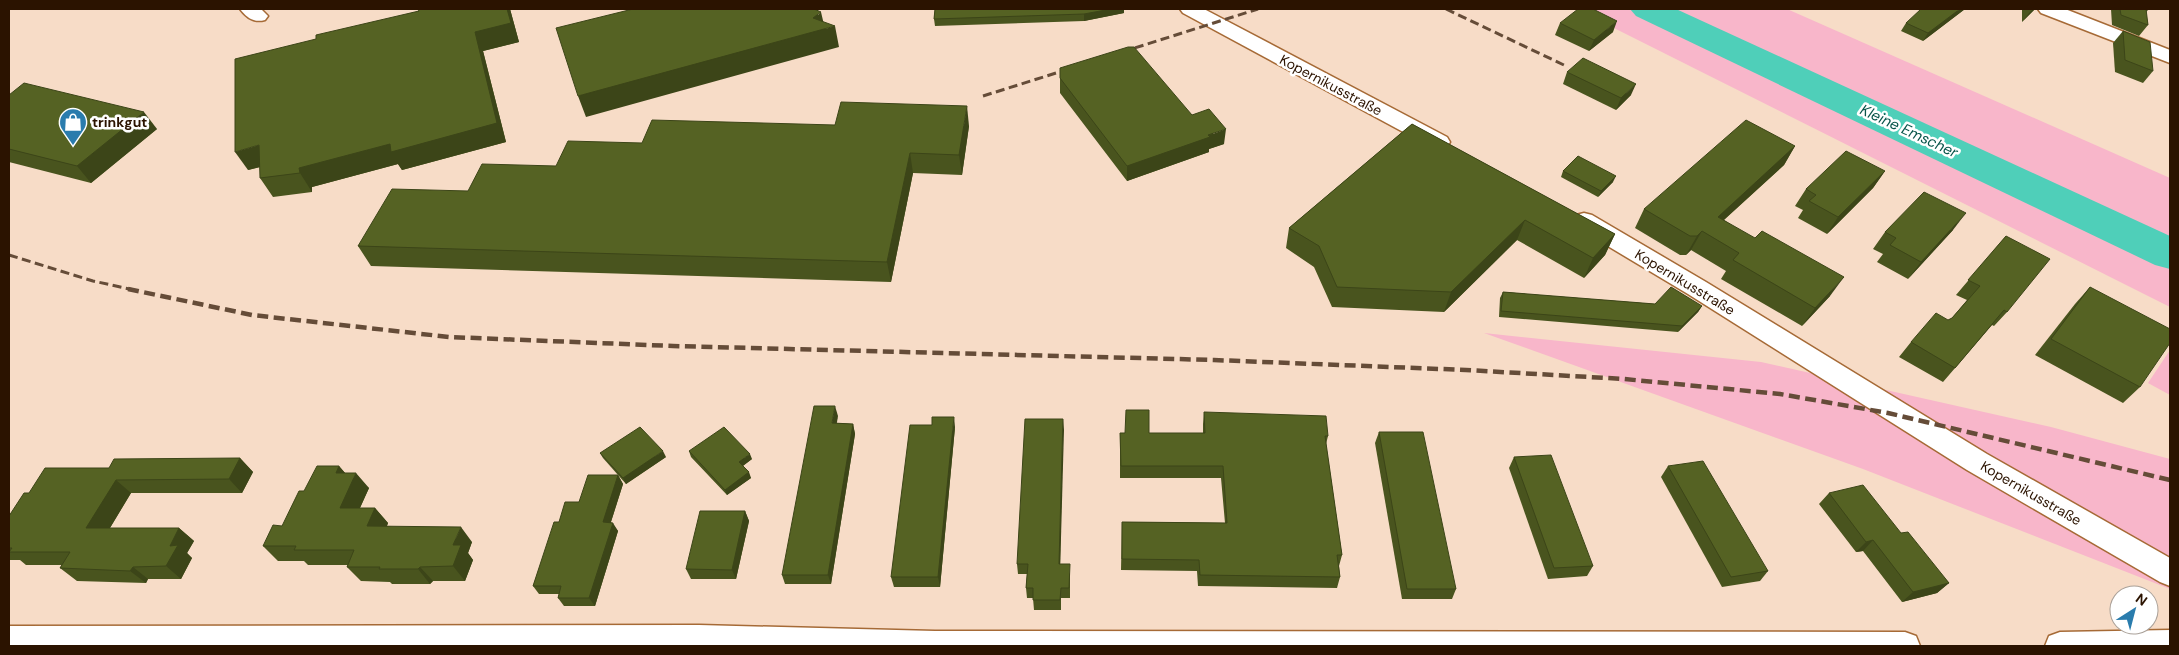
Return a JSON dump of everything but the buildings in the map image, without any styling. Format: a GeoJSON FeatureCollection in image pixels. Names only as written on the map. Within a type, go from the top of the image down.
{"type":"FeatureCollection","features":[{"type":"Feature","properties":{"kind":"street","name":"Kopernikusstraße"},"geometry":{"type":"LineString","coordinates":[[1190,9],[1282,60],[1453,149]]}},
{"type":"Feature","properties":{"kind":"street"},"geometry":{"type":"LineString","coordinates":[[2048,9],[2071,13],[2170,57]]}},
{"type":"Feature","properties":{"kind":"street","name":"Kopernikusstraße"},"geometry":{"type":"LineString","coordinates":[[1569,212],[1697,288],[1977,462],[2170,573]]}},
{"type":"Feature","properties":{"kind":"street"},"geometry":{"type":"LineString","coordinates":[[9,640],[699,639],[935,645],[1905,646]]}},
{"type":"Feature","properties":{"kind":"street"},"geometry":{"type":"LineString","coordinates":[[2060,646],[2170,644]]}},
{"type":"Feature","properties":{"kind":"shaded area"},"geometry":{"type":"Polygon","coordinates":[[[1576,9],[1787,9],[2170,178],[2170,307],[1576,9]]]}},
{"type":"Feature","properties":{"kind":"shaded area"},"geometry":{"type":"Polygon","coordinates":[[[1484,333],[1761,362],[2051,427],[2170,459],[2170,589],[1863,469],[1484,333]]]}},
{"type":"Feature","properties":{"kind":"shaded area"},"geometry":{"type":"Polygon","coordinates":[[[2170,350],[2170,395],[2148,383],[2170,350]]]}},
{"type":"Feature","properties":{"kind":"waterway","name":"Kleine Emscher"},"geometry":{"type":"LineString","coordinates":[[1648,9],[2170,254]]}},
{"type":"Feature","properties":{"kind":"railway"},"geometry":{"type":"LineString","coordinates":[[1122,52],[1258,9]]}},
{"type":"Feature","properties":{"kind":"railway"},"geometry":{"type":"LineString","coordinates":[[1446,9],[1566,66]]}},
{"type":"Feature","properties":{"kind":"railway"},"geometry":{"type":"LineString","coordinates":[[983,96],[1072,68]]}},
{"type":"Feature","properties":{"kind":"railway"},"geometry":{"type":"LineString","coordinates":[[9,255],[93,281],[134,290]]}},
{"type":"Feature","properties":{"kind":"railway"},"geometry":{"type":"LineString","coordinates":[[128,289],[252,315],[449,337],[673,346],[1214,360],[1466,370],[1624,379],[1780,394],[1888,413],[2170,480]]}},
{"type":"Feature","properties":{"kind":"place","name":"trinkgut"},"geometry":{"type":"Point","coordinates":[73,146]}}]}
